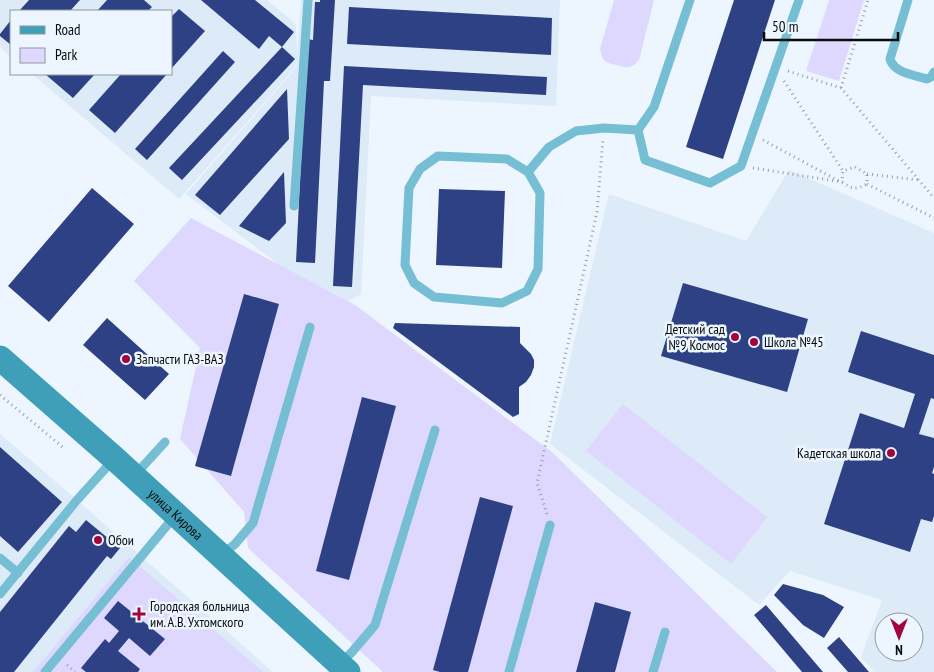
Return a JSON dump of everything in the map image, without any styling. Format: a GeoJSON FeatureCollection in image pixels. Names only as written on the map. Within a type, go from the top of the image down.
{"type":"FeatureCollection","features":[{"type":"Feature","properties":{"kind":"main road","name":"улица Кирова"},"geometry":{"type":"LineString","coordinates":[[0,358],[134,476],[344,668]]}},
{"type":"Feature","properties":{"kind":"lane"},"geometry":{"type":"LineString","coordinates":[[294,206],[308,0]]}},
{"type":"Feature","properties":{"kind":"lane"},"geometry":{"type":"LineString","coordinates":[[690,0],[654,107],[638,130],[644,160],[710,183],[740,166],[799,0]]}},
{"type":"Feature","properties":{"kind":"lane"},"geometry":{"type":"LineString","coordinates":[[908,0],[890,59],[892,65],[896,69],[927,79],[934,72]]}},
{"type":"Feature","properties":{"kind":"lane"},"geometry":{"type":"LineString","coordinates":[[528,172],[549,146],[576,131],[604,128],[638,130]]}},
{"type":"Feature","properties":{"kind":"lane"},"geometry":{"type":"LineString","coordinates":[[438,156],[507,159],[528,172],[540,193],[538,269],[527,291],[502,303],[434,297],[414,284],[405,265],[409,188],[420,169],[438,156]]}},
{"type":"Feature","properties":{"kind":"lane"},"geometry":{"type":"LineString","coordinates":[[222,556],[235,544],[253,522],[310,327]]}},
{"type":"Feature","properties":{"kind":"lane"},"geometry":{"type":"LineString","coordinates":[[344,668],[352,652],[375,625],[435,430]]}},
{"type":"Feature","properties":{"kind":"lane"},"geometry":{"type":"LineString","coordinates":[[134,476],[165,442]]}},
{"type":"Feature","properties":{"kind":"lane"},"geometry":{"type":"LineString","coordinates":[[0,594],[114,458]]}},
{"type":"Feature","properties":{"kind":"lane"},"geometry":{"type":"LineString","coordinates":[[45,672],[176,514]]}},
{"type":"Feature","properties":{"kind":"lane"},"geometry":{"type":"LineString","coordinates":[[508,672],[550,525]]}},
{"type":"Feature","properties":{"kind":"lane"},"geometry":{"type":"LineString","coordinates":[[0,558],[18,573]]}},
{"type":"Feature","properties":{"kind":"lane"},"geometry":{"type":"LineString","coordinates":[[653,672],[665,632]]}},
{"type":"Feature","properties":{"kind":"path"},"geometry":{"type":"LineString","coordinates":[[841,88],[868,0]]}},
{"type":"Feature","properties":{"kind":"path"},"geometry":{"type":"LineString","coordinates":[[775,67],[841,88],[934,198]]}},
{"type":"Feature","properties":{"kind":"path"},"geometry":{"type":"LineString","coordinates":[[775,67],[843,171],[842,182]]}},
{"type":"Feature","properties":{"kind":"path"},"geometry":{"type":"LineString","coordinates":[[550,525],[537,483],[597,212],[604,128]]}},
{"type":"Feature","properties":{"kind":"path"},"geometry":{"type":"LineString","coordinates":[[752,135],[849,187],[859,188],[867,184]]}},
{"type":"Feature","properties":{"kind":"path"},"geometry":{"type":"LineString","coordinates":[[740,166],[842,182]]}},
{"type":"Feature","properties":{"kind":"path"},"geometry":{"type":"LineString","coordinates":[[843,171],[855,167],[867,174],[919,180]]}},
{"type":"Feature","properties":{"kind":"path"},"geometry":{"type":"LineString","coordinates":[[867,174],[867,184]]}},
{"type":"Feature","properties":{"kind":"path"},"geometry":{"type":"LineString","coordinates":[[867,184],[934,218]]}},
{"type":"Feature","properties":{"kind":"path"},"geometry":{"type":"LineString","coordinates":[[0,395],[65,449]]}},
{"type":"Feature","properties":{"kind":"shaded area"},"geometry":{"type":"Polygon","coordinates":[[[0,0],[267,0],[296,24],[297,54],[301,0],[560,0],[556,106],[371,96],[361,294],[336,308],[186,194],[296,68],[297,58],[295,68],[179,199],[33,75],[172,75],[172,10],[10,10],[10,56],[0,47],[0,0]]]}},
{"type":"Feature","properties":{"kind":"shaded area","name":"Школа №45"},"geometry":{"type":"Polygon","coordinates":[[[789,170],[934,233],[934,672],[874,672],[861,657],[874,622],[874,662],[924,662],[924,612],[878,612],[882,600],[790,571],[759,605],[550,444],[609,194],[746,241],[789,170]]]}},
{"type":"Feature","properties":{"kind":"shaded area"},"geometry":{"type":"Polygon","coordinates":[[[0,434],[77,500],[273,672],[0,672],[0,434]]]}},
{"type":"Feature","properties":{"kind":"green space"},"geometry":{"type":"Polygon","coordinates":[[[614,0],[654,0],[639,60],[629,67],[605,61],[600,49],[614,0]]]}},
{"type":"Feature","properties":{"kind":"green space"},"geometry":{"type":"Polygon","coordinates":[[[829,0],[864,0],[839,81],[806,71],[829,0]]]}},
{"type":"Feature","properties":{"kind":"green space"},"geometry":{"type":"Polygon","coordinates":[[[191,218],[355,305],[552,452],[777,672],[383,672],[248,548],[244,512],[180,439],[200,348],[134,281],[191,218]]]}},
{"type":"Feature","properties":{"kind":"green space"},"geometry":{"type":"Polygon","coordinates":[[[623,404],[767,517],[731,564],[586,451],[623,404]]]}},
{"type":"Feature","properties":{"kind":"green space","name":"Городская больница им. А.В. Ухтомского"},"geometry":{"type":"Polygon","coordinates":[[[129,557],[263,672],[33,672],[129,557]]]}},
{"type":"Feature","properties":{"kind":"building"},"geometry":{"type":"Polygon","coordinates":[[[29,0],[80,0],[71,10],[20,10],[29,0]]]}},
{"type":"Feature","properties":{"kind":"building"},"geometry":{"type":"Polygon","coordinates":[[[107,0],[144,0],[152,7],[149,10],[98,10],[107,0]]]}},
{"type":"Feature","properties":{"kind":"building"},"geometry":{"type":"Polygon","coordinates":[[[201,0],[255,0],[294,32],[282,47],[269,36],[259,49],[201,0]]]}},
{"type":"Feature","properties":{"kind":"building"},"geometry":{"type":"Polygon","coordinates":[[[320,0],[335,0],[330,81],[324,81],[315,263],[296,262],[307,39],[313,40],[315,2],[320,2],[320,0]]]}},
{"type":"Feature","properties":{"kind":"building"},"geometry":{"type":"Polygon","coordinates":[[[734,0],[775,0],[723,159],[686,147],[734,0]]]}},
{"type":"Feature","properties":{"kind":"building"},"geometry":{"type":"Polygon","coordinates":[[[349,7],[552,18],[551,55],[347,44],[349,7]]]}},
{"type":"Feature","properties":{"kind":"building"},"geometry":{"type":"Polygon","coordinates":[[[179,9],[205,31],[172,68],[172,16],[179,9]]]}},
{"type":"Feature","properties":{"kind":"building"},"geometry":{"type":"Polygon","coordinates":[[[10,21],[10,44],[0,34],[10,21]]]}},
{"type":"Feature","properties":{"kind":"building"},"geometry":{"type":"Polygon","coordinates":[[[282,47],[295,59],[182,180],[169,168],[282,47]]]}},
{"type":"Feature","properties":{"kind":"building"},"geometry":{"type":"Polygon","coordinates":[[[223,51],[235,62],[147,160],[135,149],[223,51]]]}},
{"type":"Feature","properties":{"kind":"building"},"geometry":{"type":"Polygon","coordinates":[[[344,66],[547,77],[546,95],[363,85],[352,287],[333,286],[344,66]]]}},
{"type":"Feature","properties":{"kind":"building"},"geometry":{"type":"Polygon","coordinates":[[[46,75],[94,75],[73,98],[46,75]]]}},
{"type":"Feature","properties":{"kind":"building"},"geometry":{"type":"Polygon","coordinates":[[[120,75],[166,75],[115,133],[89,110],[120,75]]]}},
{"type":"Feature","properties":{"kind":"building"},"geometry":{"type":"Polygon","coordinates":[[[287,89],[289,139],[220,215],[195,195],[287,89]]]}},
{"type":"Feature","properties":{"kind":"building"},"geometry":{"type":"Polygon","coordinates":[[[284,172],[286,223],[269,241],[239,226],[284,172]]]}},
{"type":"Feature","properties":{"kind":"building"},"geometry":{"type":"Polygon","coordinates":[[[92,188],[134,224],[49,322],[8,286],[92,188]]]}},
{"type":"Feature","properties":{"kind":"building"},"geometry":{"type":"Polygon","coordinates":[[[439,189],[505,191],[502,268],[436,265],[439,189]]]}},
{"type":"Feature","properties":{"kind":"building","name":"Детский сад №9 Космос"},"geometry":{"type":"Polygon","coordinates":[[[683,283],[808,319],[787,392],[661,356],[683,283]]]}},
{"type":"Feature","properties":{"kind":"building"},"geometry":{"type":"Polygon","coordinates":[[[244,294],[279,304],[231,476],[195,466],[244,294]]]}},
{"type":"Feature","properties":{"kind":"building","name":"Запчасти ГАЗ-ВАЗ"},"geometry":{"type":"Polygon","coordinates":[[[107,318],[169,374],[145,400],[83,345],[107,318]]]}},
{"type":"Feature","properties":{"kind":"building"},"geometry":{"type":"Polygon","coordinates":[[[395,323],[520,327],[520,343],[531,354],[534,360],[534,367],[526,382],[519,387],[519,414],[513,417],[393,328],[395,323]]]}},
{"type":"Feature","properties":{"kind":"building","name":"Кадетская школа"},"geometry":{"type":"Polygon","coordinates":[[[861,331],[934,355],[934,399],[931,398],[919,434],[934,438],[934,467],[932,473],[934,474],[934,516],[932,522],[921,519],[910,552],[824,524],[860,413],[904,428],[915,394],[848,372],[861,331]]]}},
{"type":"Feature","properties":{"kind":"building"},"geometry":{"type":"Polygon","coordinates":[[[362,397],[396,406],[349,580],[316,571],[362,397]]]}},
{"type":"Feature","properties":{"kind":"building"},"geometry":{"type":"Polygon","coordinates":[[[0,447],[62,502],[18,552],[0,536],[0,447]]]}},
{"type":"Feature","properties":{"kind":"building"},"geometry":{"type":"Polygon","coordinates":[[[480,497],[513,506],[468,672],[440,672],[433,670],[480,497]]]}},
{"type":"Feature","properties":{"kind":"building"},"geometry":{"type":"Polygon","coordinates":[[[86,520],[120,548],[111,559],[107,556],[14,672],[0,672],[0,612],[69,526],[76,532],[86,520]]]}},
{"type":"Feature","properties":{"kind":"building"},"geometry":{"type":"Polygon","coordinates":[[[783,584],[823,595],[844,607],[824,638],[803,625],[774,595],[783,584]]]}},
{"type":"Feature","properties":{"kind":"building"},"geometry":{"type":"Polygon","coordinates":[[[118,601],[165,639],[150,656],[129,638],[118,651],[140,669],[138,672],[86,672],[81,668],[105,639],[109,643],[119,631],[104,618],[118,601]]]}},
{"type":"Feature","properties":{"kind":"building"},"geometry":{"type":"Polygon","coordinates":[[[595,602],[631,612],[615,672],[576,672],[595,602]]]}},
{"type":"Feature","properties":{"kind":"building"},"geometry":{"type":"Polygon","coordinates":[[[766,605],[823,672],[802,672],[754,615],[766,605]]]}},
{"type":"Feature","properties":{"kind":"building"},"geometry":{"type":"Polygon","coordinates":[[[839,637],[869,672],[848,672],[827,648],[839,637]]]}},
{"type":"Feature","properties":{"kind":"place","name":"Детский сад №9 Космос"},"geometry":{"type":"Point","coordinates":[735,337]}},
{"type":"Feature","properties":{"kind":"place","name":"Школа №45"},"geometry":{"type":"Point","coordinates":[754,342]}},
{"type":"Feature","properties":{"kind":"place","name":"Запчасти ГАЗ-ВАЗ"},"geometry":{"type":"Point","coordinates":[126,359]}},
{"type":"Feature","properties":{"kind":"place","name":"Кадетская школа"},"geometry":{"type":"Point","coordinates":[891,453]}},
{"type":"Feature","properties":{"kind":"place","name":"Обои"},"geometry":{"type":"Point","coordinates":[98,540]}},
{"type":"Feature","properties":{"kind":"place","name":"Городская больница им. А.В. Ухтомского"},"geometry":{"type":"Point","coordinates":[139,614]}}]}
